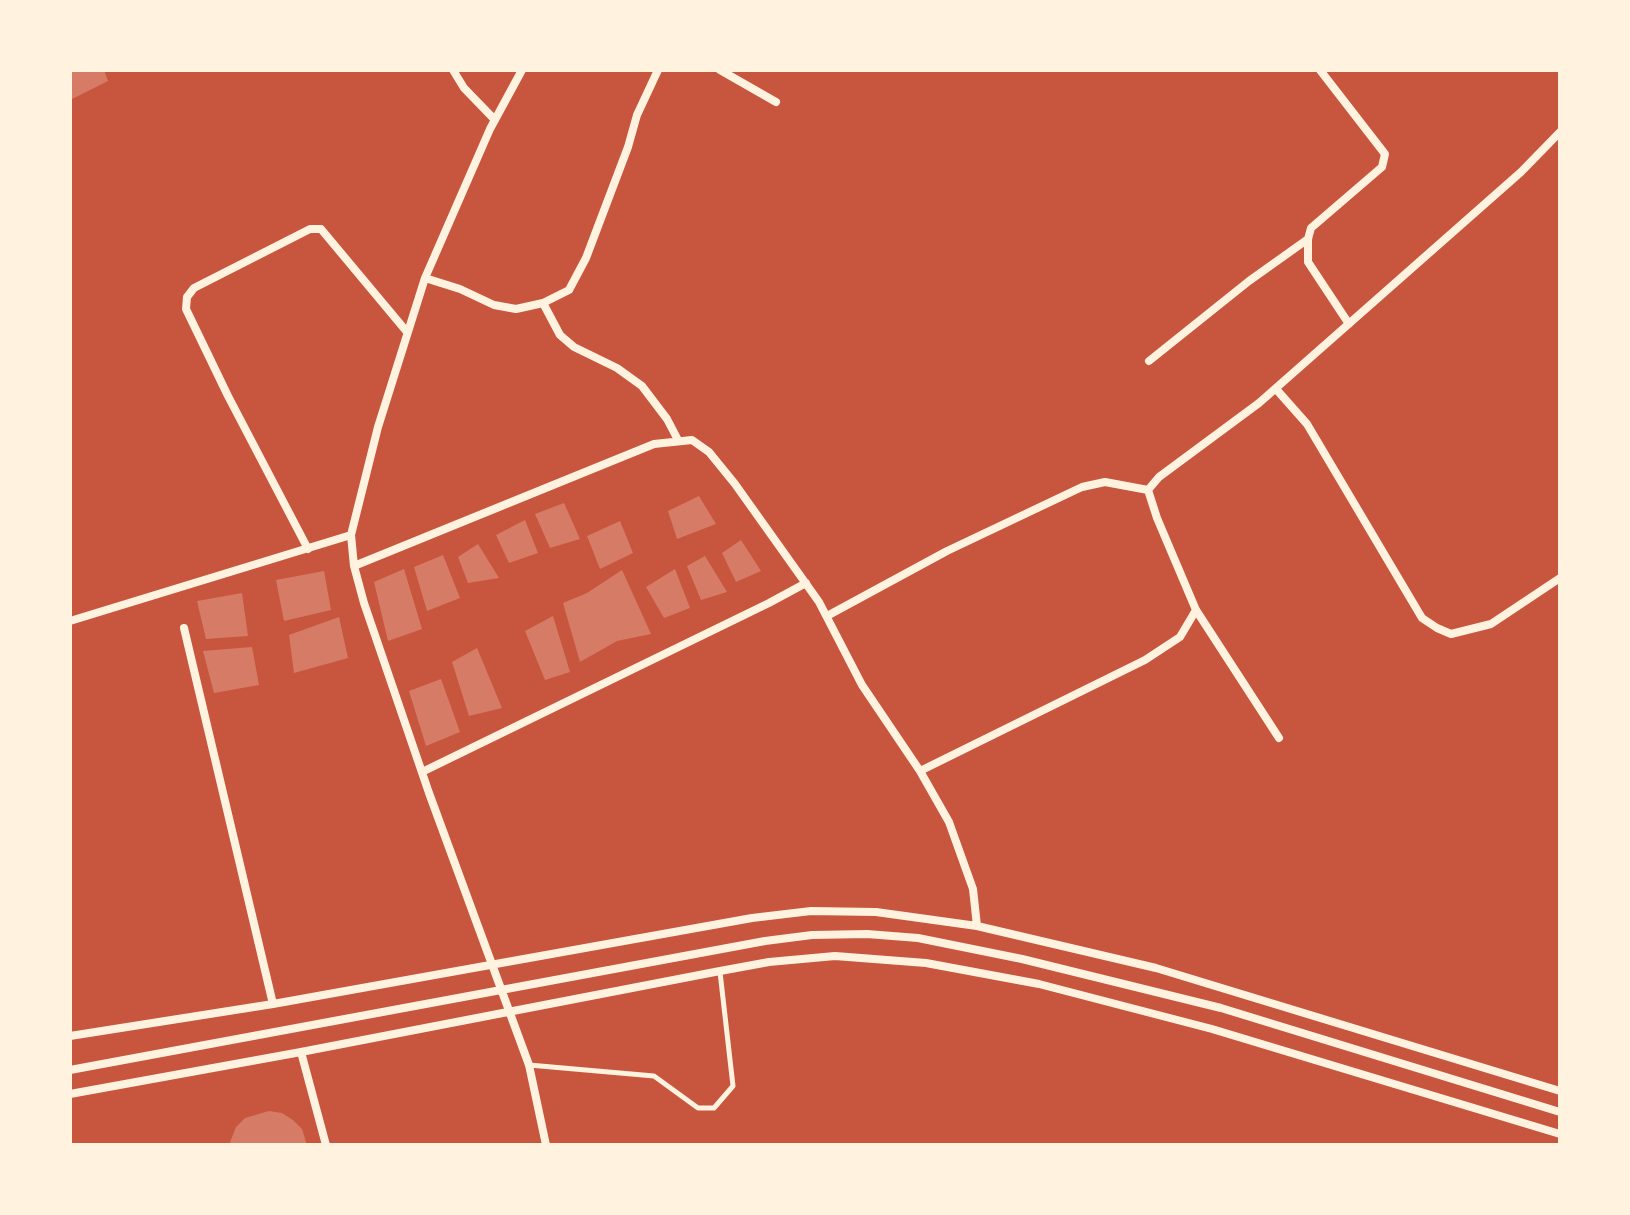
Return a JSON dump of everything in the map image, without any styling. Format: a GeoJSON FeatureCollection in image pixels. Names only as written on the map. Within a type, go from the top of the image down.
{"type":"FeatureCollection","features":[{"type":"Feature","properties":{"kind":"street"},"geometry":{"type":"LineString","coordinates":[[453,70],[464,88],[495,120]]}},
{"type":"Feature","properties":{"kind":"street"},"geometry":{"type":"LineString","coordinates":[[522,70],[495,120],[425,278],[378,427],[351,535],[354,566],[422,772],[529,1065],[546,1145]]}},
{"type":"Feature","properties":{"kind":"street"},"geometry":{"type":"LineString","coordinates":[[425,278],[460,289],[494,305],[516,309],[543,303],[569,290],[586,258],[637,115],[658,70]]}},
{"type":"Feature","properties":{"kind":"street"},"geometry":{"type":"LineString","coordinates":[[720,70],[776,102]]}},
{"type":"Feature","properties":{"kind":"street"},"geometry":{"type":"LineString","coordinates":[[1320,70],[1385,154],[1384,161],[1374,174],[1311,228],[1308,239],[1308,262],[1349,324]]}},
{"type":"Feature","properties":{"kind":"street"},"geometry":{"type":"LineString","coordinates":[[1148,490],[1159,477],[1276,389],[1521,172],[1560,132]]}},
{"type":"Feature","properties":{"kind":"street"},"geometry":{"type":"LineString","coordinates":[[308,549],[186,309],[187,297],[194,288],[310,229],[321,229],[407,332]]}},
{"type":"Feature","properties":{"kind":"street"},"geometry":{"type":"LineString","coordinates":[[1149,361],[1249,281],[1308,239]]}},
{"type":"Feature","properties":{"kind":"street"},"geometry":{"type":"LineString","coordinates":[[543,303],[560,335],[574,347],[617,368],[642,386],[667,419],[678,440]]}},
{"type":"Feature","properties":{"kind":"street"},"geometry":{"type":"LineString","coordinates":[[1276,389],[1307,424],[1422,618],[1451,634],[1470,631],[1491,624],[1560,578]]}},
{"type":"Feature","properties":{"kind":"street"},"geometry":{"type":"LineString","coordinates":[[354,566],[654,444],[692,440],[709,452],[806,583],[827,616],[862,685],[920,771],[949,822],[973,889],[977,926]]}},
{"type":"Feature","properties":{"kind":"street"},"geometry":{"type":"LineString","coordinates":[[827,616],[947,551],[1082,487],[1105,482],[1148,490]]}},
{"type":"Feature","properties":{"kind":"street"},"geometry":{"type":"LineString","coordinates":[[1148,490],[1196,610],[1279,738]]}},
{"type":"Feature","properties":{"kind":"street"},"geometry":{"type":"LineString","coordinates":[[70,621],[351,535]]}},
{"type":"Feature","properties":{"kind":"street"},"geometry":{"type":"LineString","coordinates":[[422,772],[806,583]]}},
{"type":"Feature","properties":{"kind":"street"},"geometry":{"type":"LineString","coordinates":[[920,771],[1145,660],[1180,637],[1196,610]]}},
{"type":"Feature","properties":{"kind":"street"},"geometry":{"type":"LineString","coordinates":[[184,628],[273,1004]]}},
{"type":"Feature","properties":{"kind":"street"},"geometry":{"type":"LineString","coordinates":[[70,1036],[273,1004],[752,918],[811,911],[876,912],[977,926],[1156,968],[1560,1091]]}},
{"type":"Feature","properties":{"kind":"street"},"geometry":{"type":"LineString","coordinates":[[70,1070],[780,939],[867,934],[918,938],[1022,959],[1221,1008],[1560,1112]]}},
{"type":"Feature","properties":{"kind":"street"},"geometry":{"type":"LineString","coordinates":[[70,1094],[769,962],[835,956],[926,963],[1039,984],[1212,1029],[1560,1134]]}},
{"type":"Feature","properties":{"kind":"street"},"geometry":{"type":"LineString","coordinates":[[301,1052],[326,1145]]}},
{"type":"Feature","properties":{"kind":"lane"},"geometry":{"type":"LineString","coordinates":[[529,1065],[654,1076],[698,1108],[714,1108],[733,1086],[720,971]]}},
{"type":"Feature","properties":{"kind":"building"},"geometry":{"type":"Polygon","coordinates":[[[70,70],[104,70],[108,81],[70,100],[70,70]]]}},
{"type":"Feature","properties":{"kind":"building"},"geometry":{"type":"Polygon","coordinates":[[[699,496],[716,524],[677,539],[668,511],[699,496]]]}},
{"type":"Feature","properties":{"kind":"building"},"geometry":{"type":"Polygon","coordinates":[[[564,503],[580,539],[550,548],[535,514],[564,503]]]}},
{"type":"Feature","properties":{"kind":"building"},"geometry":{"type":"Polygon","coordinates":[[[525,520],[538,553],[509,563],[496,535],[525,520]]]}},
{"type":"Feature","properties":{"kind":"building"},"geometry":{"type":"Polygon","coordinates":[[[620,521],[633,553],[600,569],[587,536],[620,521]]]}},
{"type":"Feature","properties":{"kind":"building"},"geometry":{"type":"Polygon","coordinates":[[[741,540],[761,571],[736,582],[722,553],[741,540]]]}},
{"type":"Feature","properties":{"kind":"building"},"geometry":{"type":"Polygon","coordinates":[[[478,544],[499,578],[468,583],[458,557],[478,544]]]}},
{"type":"Feature","properties":{"kind":"building"},"geometry":{"type":"Polygon","coordinates":[[[443,555],[460,598],[427,611],[414,567],[443,555]]]}},
{"type":"Feature","properties":{"kind":"building"},"geometry":{"type":"Polygon","coordinates":[[[705,556],[727,592],[701,600],[687,566],[705,556]]]}},
{"type":"Feature","properties":{"kind":"building"},"geometry":{"type":"Polygon","coordinates":[[[404,569],[422,629],[388,641],[374,582],[404,569]]]}},
{"type":"Feature","properties":{"kind":"building"},"geometry":{"type":"Polygon","coordinates":[[[675,569],[690,608],[664,618],[646,587],[675,569]]]}},
{"type":"Feature","properties":{"kind":"building"},"geometry":{"type":"Polygon","coordinates":[[[622,570],[651,634],[617,641],[580,662],[563,603],[587,593],[622,570]]]}},
{"type":"Feature","properties":{"kind":"building"},"geometry":{"type":"Polygon","coordinates":[[[324,571],[331,610],[284,621],[276,580],[324,571]]]}},
{"type":"Feature","properties":{"kind":"building"},"geometry":{"type":"Polygon","coordinates":[[[242,593],[248,636],[206,639],[197,601],[242,593]]]}},
{"type":"Feature","properties":{"kind":"building"},"geometry":{"type":"Polygon","coordinates":[[[553,616],[570,672],[545,680],[525,631],[553,616]]]}},
{"type":"Feature","properties":{"kind":"building"},"geometry":{"type":"Polygon","coordinates":[[[339,617],[348,658],[294,673],[289,635],[339,617]]]}},
{"type":"Feature","properties":{"kind":"building"},"geometry":{"type":"Polygon","coordinates":[[[252,647],[259,685],[214,693],[203,651],[252,647]]]}},
{"type":"Feature","properties":{"kind":"building"},"geometry":{"type":"Polygon","coordinates":[[[477,648],[502,708],[469,716],[452,662],[477,648]]]}},
{"type":"Feature","properties":{"kind":"building"},"geometry":{"type":"Polygon","coordinates":[[[441,679],[460,732],[426,746],[409,691],[441,679]]]}},
{"type":"Feature","properties":{"kind":"building"},"geometry":{"type":"Polygon","coordinates":[[[269,1111],[282,1113],[293,1120],[302,1129],[307,1145],[229,1145],[236,1127],[245,1118],[269,1111]]]}}]}
